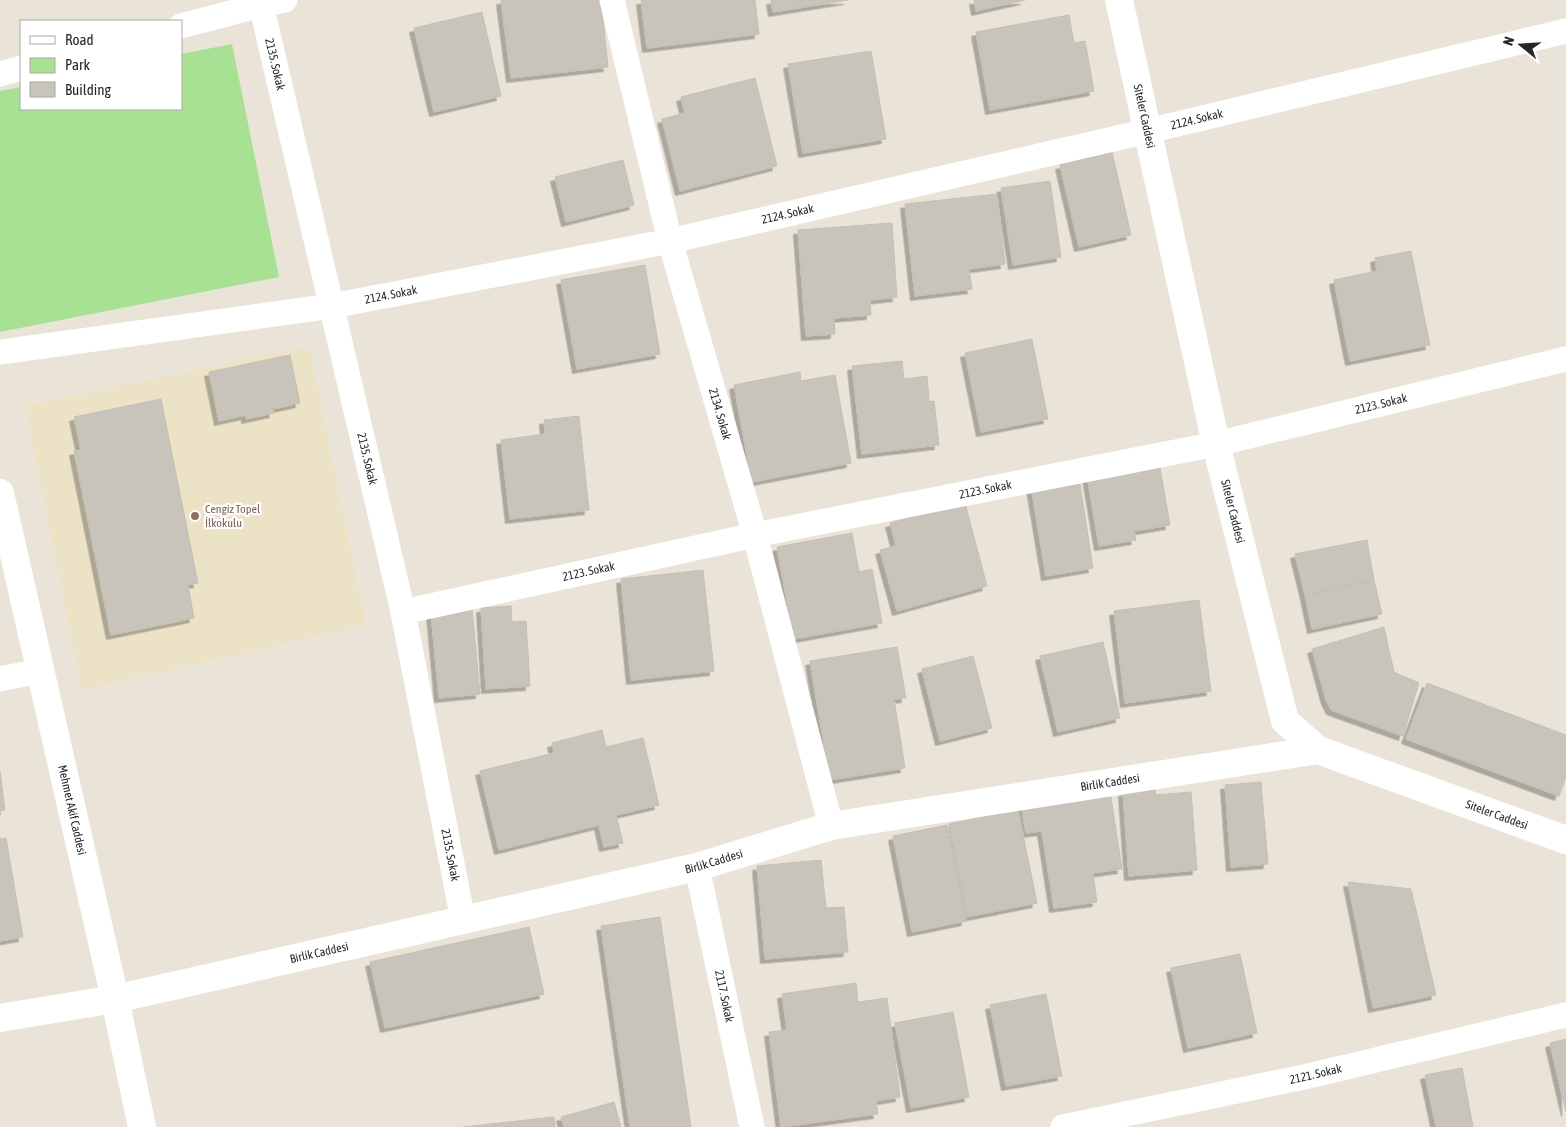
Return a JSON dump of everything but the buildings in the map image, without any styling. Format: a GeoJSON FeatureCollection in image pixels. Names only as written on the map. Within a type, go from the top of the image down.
{"type":"FeatureCollection","features":[{"type":"Feature","properties":{"kind":"street","name":"2134. Sokak"},"geometry":{"type":"LineString","coordinates":[[612,0],[670,241],[755,535],[831,826]]}},
{"type":"Feature","properties":{"kind":"street","name":"Siteler Caddesi"},"geometry":{"type":"LineString","coordinates":[[1119,0],[1216,444],[1285,721],[1318,750],[1566,840]]}},
{"type":"Feature","properties":{"kind":"street"},"geometry":{"type":"LineString","coordinates":[[182,26],[269,2]]}},
{"type":"Feature","properties":{"kind":"street","name":"2135. Sokak"},"geometry":{"type":"LineString","coordinates":[[269,2],[332,306],[403,612],[463,920]]}},
{"type":"Feature","properties":{"kind":"street","name":"2124. Sokak"},"geometry":{"type":"LineString","coordinates":[[0,352],[332,306],[670,241],[1566,31]]}},
{"type":"Feature","properties":{"kind":"street"},"geometry":{"type":"LineString","coordinates":[[0,74],[20,68]]}},
{"type":"Feature","properties":{"kind":"street","name":"2123. Sokak"},"geometry":{"type":"LineString","coordinates":[[403,612],[755,535],[1216,444],[1566,359]]}},
{"type":"Feature","properties":{"kind":"street","name":"Mehmet Akif Caddesi"},"geometry":{"type":"LineString","coordinates":[[0,493],[115,999],[142,1127]]}},
{"type":"Feature","properties":{"kind":"street"},"geometry":{"type":"LineString","coordinates":[[0,679],[40,671]]}},
{"type":"Feature","properties":{"kind":"street","name":"Birlik Caddesi"},"geometry":{"type":"LineString","coordinates":[[0,1018],[115,999],[697,867],[831,826],[1318,750]]}},
{"type":"Feature","properties":{"kind":"street","name":"2117. Sokak"},"geometry":{"type":"LineString","coordinates":[[697,867],[752,1127]]}},
{"type":"Feature","properties":{"kind":"street","name":"2121. Sokak"},"geometry":{"type":"LineString","coordinates":[[1063,1127],[1304,1077],[1566,1015]]}},
{"type":"Feature","properties":{"kind":"shaded area","name":"Cengiz Topel İlkokulu"},"geometry":{"type":"Polygon","coordinates":[[[309,346],[366,625],[82,690],[25,406],[309,346]]]}},
{"type":"Feature","properties":{"kind":"green space"},"geometry":{"type":"Polygon","coordinates":[[[232,44],[279,277],[0,332],[0,91],[20,87],[20,110],[182,110],[182,54],[232,44]]]}},
{"type":"Feature","properties":{"kind":"place","name":"Cengiz Topel İlkokulu"},"geometry":{"type":"Point","coordinates":[195,516]}}]}
